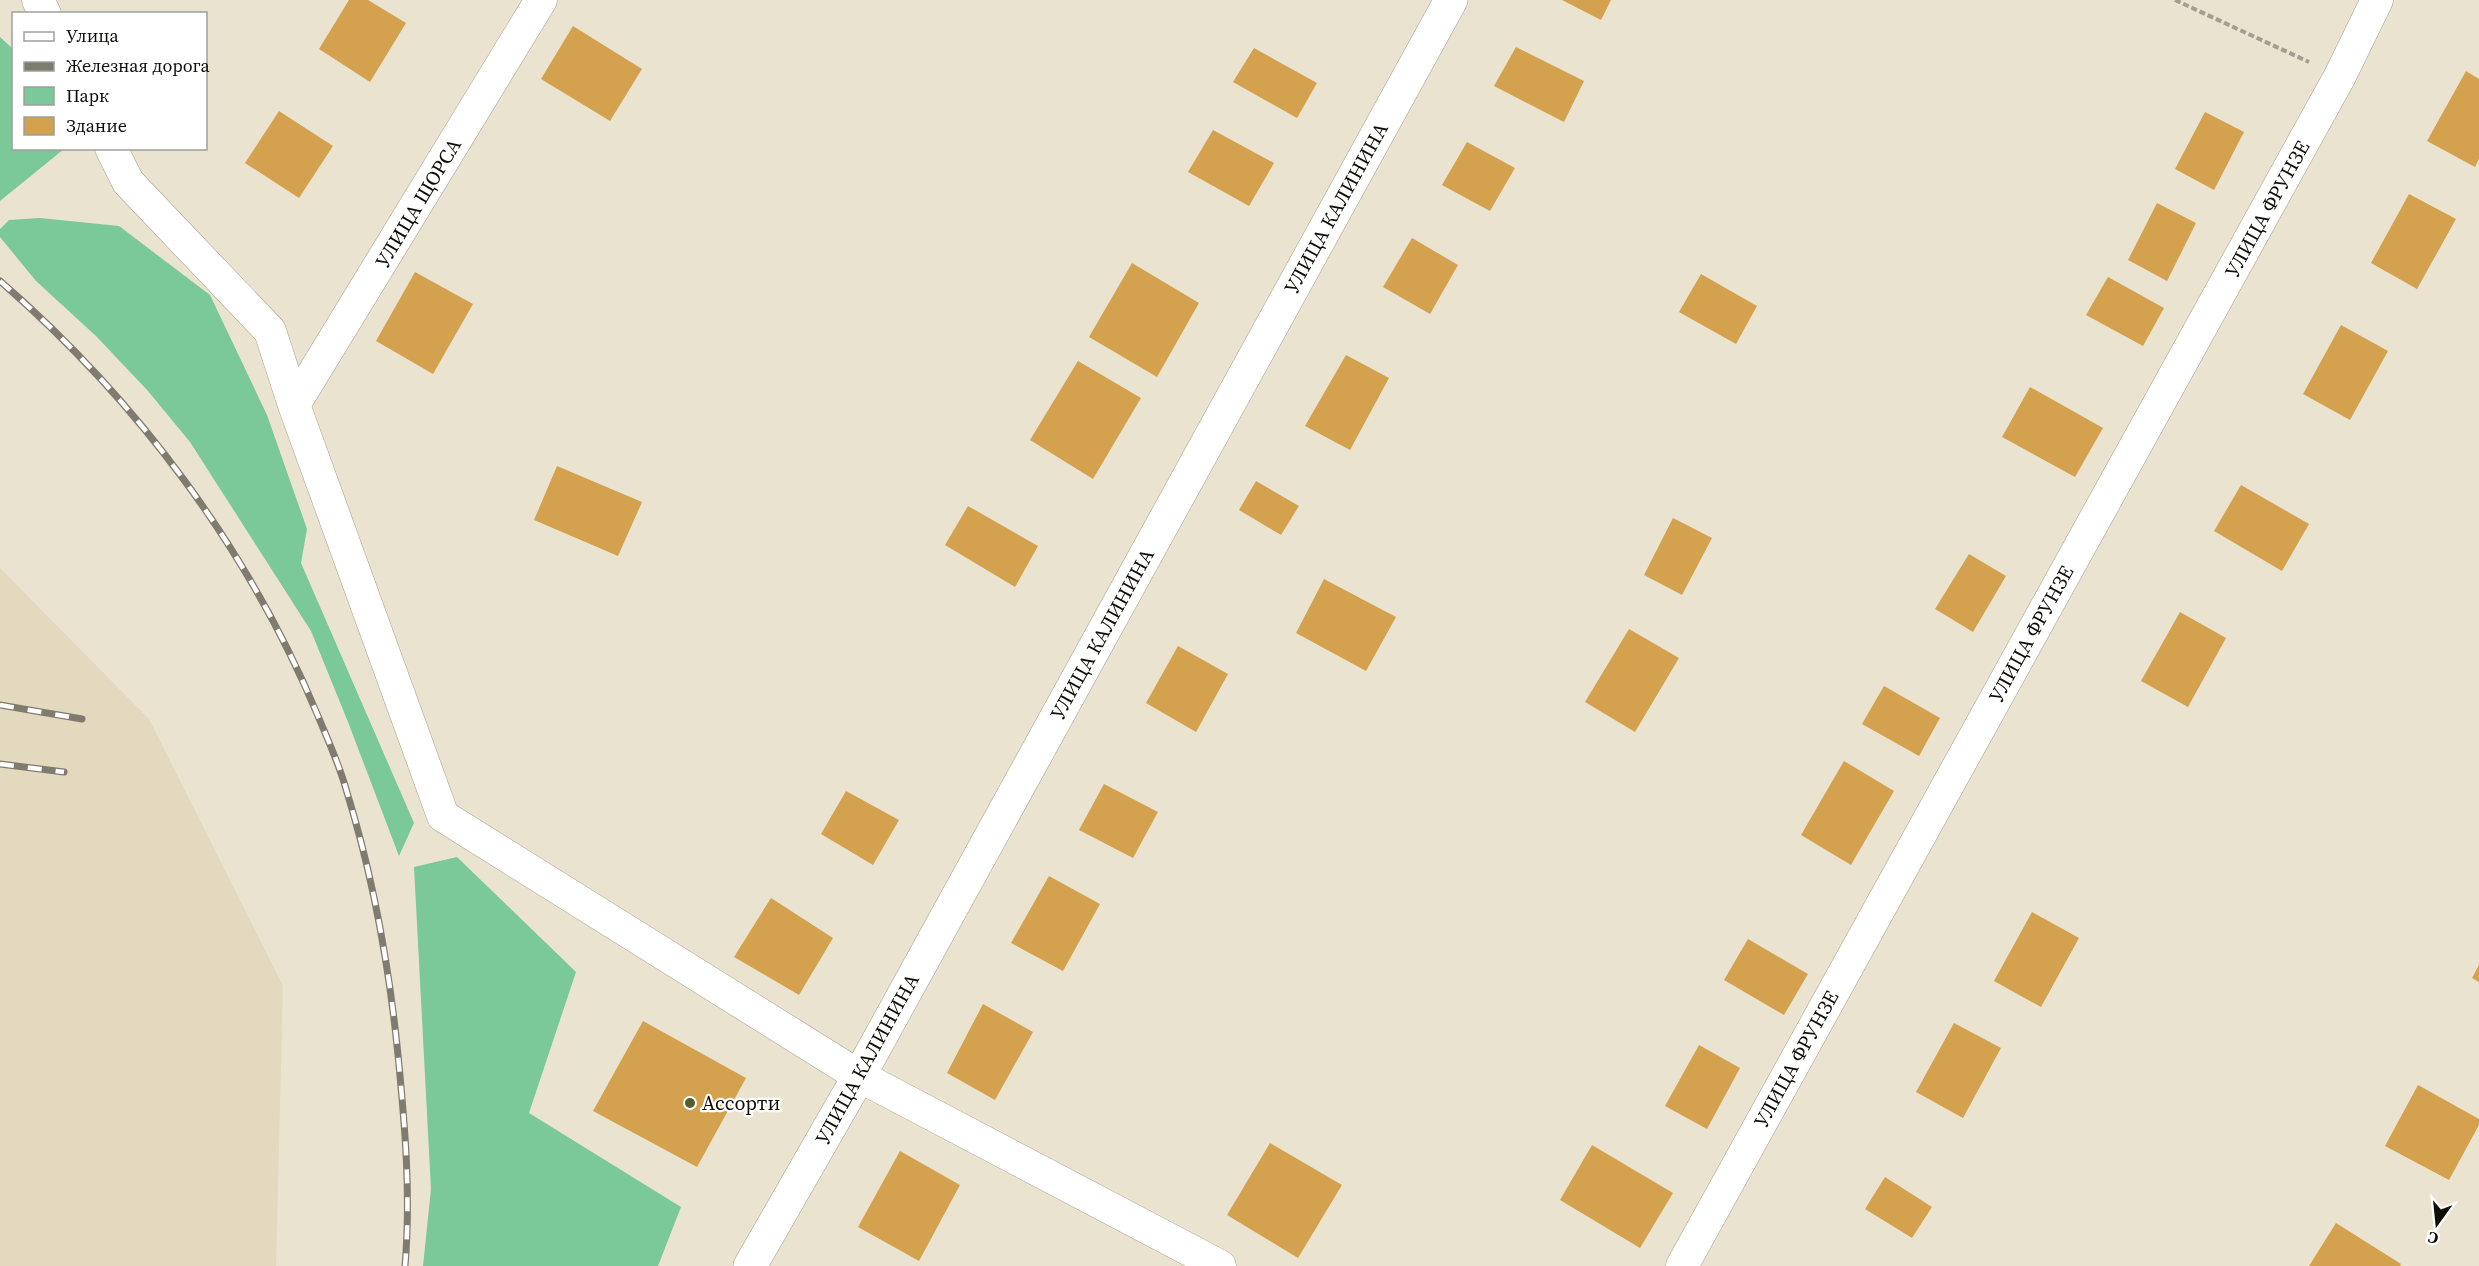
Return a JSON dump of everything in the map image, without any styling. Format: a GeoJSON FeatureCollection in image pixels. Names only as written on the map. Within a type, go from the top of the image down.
{"type":"FeatureCollection","features":[{"type":"Feature","properties":{"kind":"street","name":"УЛИЦА ЩОРСА"},"geometry":{"type":"LineString","coordinates":[[294,405],[541,0]]}},
{"type":"Feature","properties":{"kind":"street","name":"УЛИЦА КАЛИНИНА"},"geometry":{"type":"LineString","coordinates":[[750,1266],[859,1076],[1451,0]]}},
{"type":"Feature","properties":{"kind":"street","name":"УЛИЦА ФРУНЗЕ"},"geometry":{"type":"LineString","coordinates":[[1682,1266],[2340,76],[2378,0]]}},
{"type":"Feature","properties":{"kind":"street"},"geometry":{"type":"LineString","coordinates":[[112,150],[128,182],[270,331],[294,405],[443,816],[859,1076],[1220,1266]]}},
{"type":"Feature","properties":{"kind":"path"},"geometry":{"type":"LineString","coordinates":[[2175,0],[2340,76]]}},
{"type":"Feature","properties":{"kind":"shaded area"},"geometry":{"type":"Polygon","coordinates":[[[0,568],[149,719],[283,986],[276,1266],[0,1266],[0,568]]]}},
{"type":"Feature","properties":{"kind":"green space"},"geometry":{"type":"Polygon","coordinates":[[[0,37],[12,48],[12,150],[63,150],[0,201],[0,37]]]}},
{"type":"Feature","properties":{"kind":"green space"},"geometry":{"type":"Polygon","coordinates":[[[40,218],[119,226],[210,295],[267,415],[307,529],[301,563],[414,823],[399,856],[311,631],[190,442],[148,391],[96,336],[36,281],[0,237],[0,229],[9,220],[40,218]]]}},
{"type":"Feature","properties":{"kind":"green space"},"geometry":{"type":"Polygon","coordinates":[[[457,857],[576,972],[529,1113],[681,1207],[658,1266],[423,1266],[431,1189],[414,867],[457,857]]]}},
{"type":"Feature","properties":{"kind":"building"},"geometry":{"type":"Polygon","coordinates":[[[349,0],[368,0],[406,23],[370,82],[319,49],[349,0]]]}},
{"type":"Feature","properties":{"kind":"building"},"geometry":{"type":"Polygon","coordinates":[[[1562,0],[1611,0],[1601,20],[1562,0]]]}},
{"type":"Feature","properties":{"kind":"building"},"geometry":{"type":"Polygon","coordinates":[[[573,26],[642,69],[610,121],[541,79],[573,26]]]}},
{"type":"Feature","properties":{"kind":"building"},"geometry":{"type":"Polygon","coordinates":[[[1516,47],[1584,81],[1564,122],[1494,86],[1516,47]]]}},
{"type":"Feature","properties":{"kind":"building"},"geometry":{"type":"Polygon","coordinates":[[[1254,48],[1317,83],[1297,118],[1233,82],[1254,48]]]}},
{"type":"Feature","properties":{"kind":"building"},"geometry":{"type":"Polygon","coordinates":[[[2466,71],[2479,79],[2479,159],[2475,167],[2427,141],[2466,71]]]}},
{"type":"Feature","properties":{"kind":"building"},"geometry":{"type":"Polygon","coordinates":[[[279,111],[333,146],[299,198],[245,163],[279,111]]]}},
{"type":"Feature","properties":{"kind":"building"},"geometry":{"type":"Polygon","coordinates":[[[2205,112],[2244,132],[2214,190],[2175,169],[2205,112]]]}},
{"type":"Feature","properties":{"kind":"building"},"geometry":{"type":"Polygon","coordinates":[[[1213,130],[1274,163],[1249,206],[1188,172],[1213,130]]]}},
{"type":"Feature","properties":{"kind":"building"},"geometry":{"type":"Polygon","coordinates":[[[1467,142],[1515,168],[1490,211],[1442,185],[1467,142]]]}},
{"type":"Feature","properties":{"kind":"building"},"geometry":{"type":"Polygon","coordinates":[[[2409,194],[2456,219],[2417,289],[2371,263],[2409,194]]]}},
{"type":"Feature","properties":{"kind":"building"},"geometry":{"type":"Polygon","coordinates":[[[2157,203],[2196,223],[2167,281],[2128,260],[2157,203]]]}},
{"type":"Feature","properties":{"kind":"building"},"geometry":{"type":"Polygon","coordinates":[[[1412,238],[1458,265],[1430,314],[1383,287],[1412,238]]]}},
{"type":"Feature","properties":{"kind":"building"},"geometry":{"type":"Polygon","coordinates":[[[1132,263],[1199,303],[1157,377],[1089,337],[1132,263]]]}},
{"type":"Feature","properties":{"kind":"building"},"geometry":{"type":"Polygon","coordinates":[[[415,272],[473,304],[433,374],[376,341],[415,272]]]}},
{"type":"Feature","properties":{"kind":"building"},"geometry":{"type":"Polygon","coordinates":[[[1701,274],[1757,306],[1736,344],[1679,312],[1701,274]]]}},
{"type":"Feature","properties":{"kind":"building"},"geometry":{"type":"Polygon","coordinates":[[[2108,277],[2164,308],[2143,346],[2086,315],[2108,277]]]}},
{"type":"Feature","properties":{"kind":"building"},"geometry":{"type":"Polygon","coordinates":[[[2341,325],[2388,351],[2350,420],[2303,394],[2341,325]]]}},
{"type":"Feature","properties":{"kind":"building"},"geometry":{"type":"Polygon","coordinates":[[[1346,355],[1389,378],[1350,450],[1305,426],[1346,355]]]}},
{"type":"Feature","properties":{"kind":"building"},"geometry":{"type":"Polygon","coordinates":[[[1078,361],[1141,398],[1093,479],[1030,440],[1078,361]]]}},
{"type":"Feature","properties":{"kind":"building"},"geometry":{"type":"Polygon","coordinates":[[[2030,387],[2103,428],[2075,477],[2002,437],[2030,387]]]}},
{"type":"Feature","properties":{"kind":"building"},"geometry":{"type":"Polygon","coordinates":[[[557,466],[642,502],[618,556],[534,520],[557,466]]]}},
{"type":"Feature","properties":{"kind":"building"},"geometry":{"type":"Polygon","coordinates":[[[1256,481],[1299,506],[1281,535],[1239,510],[1256,481]]]}},
{"type":"Feature","properties":{"kind":"building"},"geometry":{"type":"Polygon","coordinates":[[[2241,485],[2309,524],[2282,571],[2214,531],[2241,485]]]}},
{"type":"Feature","properties":{"kind":"building"},"geometry":{"type":"Polygon","coordinates":[[[968,506],[1038,546],[1015,587],[945,545],[968,506]]]}},
{"type":"Feature","properties":{"kind":"building"},"geometry":{"type":"Polygon","coordinates":[[[1673,518],[1712,538],[1682,595],[1644,575],[1673,518]]]}},
{"type":"Feature","properties":{"kind":"building"},"geometry":{"type":"Polygon","coordinates":[[[1969,554],[2006,576],[1973,632],[1935,609],[1969,554]]]}},
{"type":"Feature","properties":{"kind":"building"},"geometry":{"type":"Polygon","coordinates":[[[1324,579],[1396,617],[1366,671],[1296,633],[1324,579]]]}},
{"type":"Feature","properties":{"kind":"building"},"geometry":{"type":"Polygon","coordinates":[[[2180,612],[2226,638],[2188,707],[2141,681],[2180,612]]]}},
{"type":"Feature","properties":{"kind":"building"},"geometry":{"type":"Polygon","coordinates":[[[1629,629],[1679,658],[1635,732],[1585,702],[1629,629]]]}},
{"type":"Feature","properties":{"kind":"building"},"geometry":{"type":"Polygon","coordinates":[[[1178,646],[1228,674],[1196,732],[1146,703],[1178,646]]]}},
{"type":"Feature","properties":{"kind":"building"},"geometry":{"type":"Polygon","coordinates":[[[1884,686],[1940,718],[1919,756],[1862,724],[1884,686]]]}},
{"type":"Feature","properties":{"kind":"building"},"geometry":{"type":"Polygon","coordinates":[[[1844,761],[1894,791],[1851,865],[1801,835],[1844,761]]]}},
{"type":"Feature","properties":{"kind":"building"},"geometry":{"type":"Polygon","coordinates":[[[1104,784],[1158,812],[1133,858],[1079,830],[1104,784]]]}},
{"type":"Feature","properties":{"kind":"building"},"geometry":{"type":"Polygon","coordinates":[[[846,791],[899,820],[873,865],[821,834],[846,791]]]}},
{"type":"Feature","properties":{"kind":"building"},"geometry":{"type":"Polygon","coordinates":[[[1049,876],[1100,904],[1063,971],[1011,943],[1049,876]]]}},
{"type":"Feature","properties":{"kind":"building"},"geometry":{"type":"Polygon","coordinates":[[[771,898],[833,938],[799,995],[734,957],[771,898]]]}},
{"type":"Feature","properties":{"kind":"building"},"geometry":{"type":"Polygon","coordinates":[[[2032,912],[2079,938],[2041,1007],[1994,981],[2032,912]]]}},
{"type":"Feature","properties":{"kind":"building"},"geometry":{"type":"Polygon","coordinates":[[[1748,939],[1808,974],[1784,1015],[1724,980],[1748,939]]]}},
{"type":"Feature","properties":{"kind":"building"},"geometry":{"type":"Polygon","coordinates":[[[2479,965],[2479,982],[2472,978],[2479,965]]]}},
{"type":"Feature","properties":{"kind":"building"},"geometry":{"type":"Polygon","coordinates":[[[983,1004],[1033,1032],[995,1100],[947,1073],[983,1004]]]}},
{"type":"Feature","properties":{"kind":"building"},"geometry":{"type":"Polygon","coordinates":[[[643,1021],[746,1078],[697,1167],[593,1111],[643,1021]]]}},
{"type":"Feature","properties":{"kind":"building"},"geometry":{"type":"Polygon","coordinates":[[[1954,1023],[2001,1048],[1963,1118],[1916,1092],[1954,1023]]]}},
{"type":"Feature","properties":{"kind":"building"},"geometry":{"type":"Polygon","coordinates":[[[1699,1045],[1740,1068],[1707,1129],[1665,1106],[1699,1045]]]}},
{"type":"Feature","properties":{"kind":"building"},"geometry":{"type":"Polygon","coordinates":[[[2418,1085],[2479,1119],[2479,1125],[2449,1180],[2385,1146],[2418,1085]]]}},
{"type":"Feature","properties":{"kind":"building"},"geometry":{"type":"Polygon","coordinates":[[[1270,1143],[1342,1185],[1298,1258],[1227,1215],[1270,1143]]]}},
{"type":"Feature","properties":{"kind":"building"},"geometry":{"type":"Polygon","coordinates":[[[1592,1145],[1673,1193],[1640,1248],[1560,1200],[1592,1145]]]}},
{"type":"Feature","properties":{"kind":"building"},"geometry":{"type":"Polygon","coordinates":[[[900,1151],[960,1185],[919,1261],[858,1227],[900,1151]]]}},
{"type":"Feature","properties":{"kind":"building"},"geometry":{"type":"Polygon","coordinates":[[[1885,1177],[1932,1207],[1912,1238],[1865,1209],[1885,1177]]]}},
{"type":"Feature","properties":{"kind":"building"},"geometry":{"type":"Polygon","coordinates":[[[2336,1223],[2401,1264],[2400,1266],[2309,1266],[2336,1223]]]}},
{"type":"Feature","properties":{"kind":"railway"},"geometry":{"type":"LineString","coordinates":[[0,281],[98,376],[184,480],[223,536],[258,594],[290,654],[318,716],[343,780],[356,822],[379,921],[390,988],[401,1082],[406,1160],[405,1266]]}},
{"type":"Feature","properties":{"kind":"railway"},"geometry":{"type":"LineString","coordinates":[[0,705],[82,719]]}},
{"type":"Feature","properties":{"kind":"railway"},"geometry":{"type":"LineString","coordinates":[[0,764],[64,772]]}},
{"type":"Feature","properties":{"kind":"place","name":"Ассорти"},"geometry":{"type":"Point","coordinates":[690,1103]}}]}
